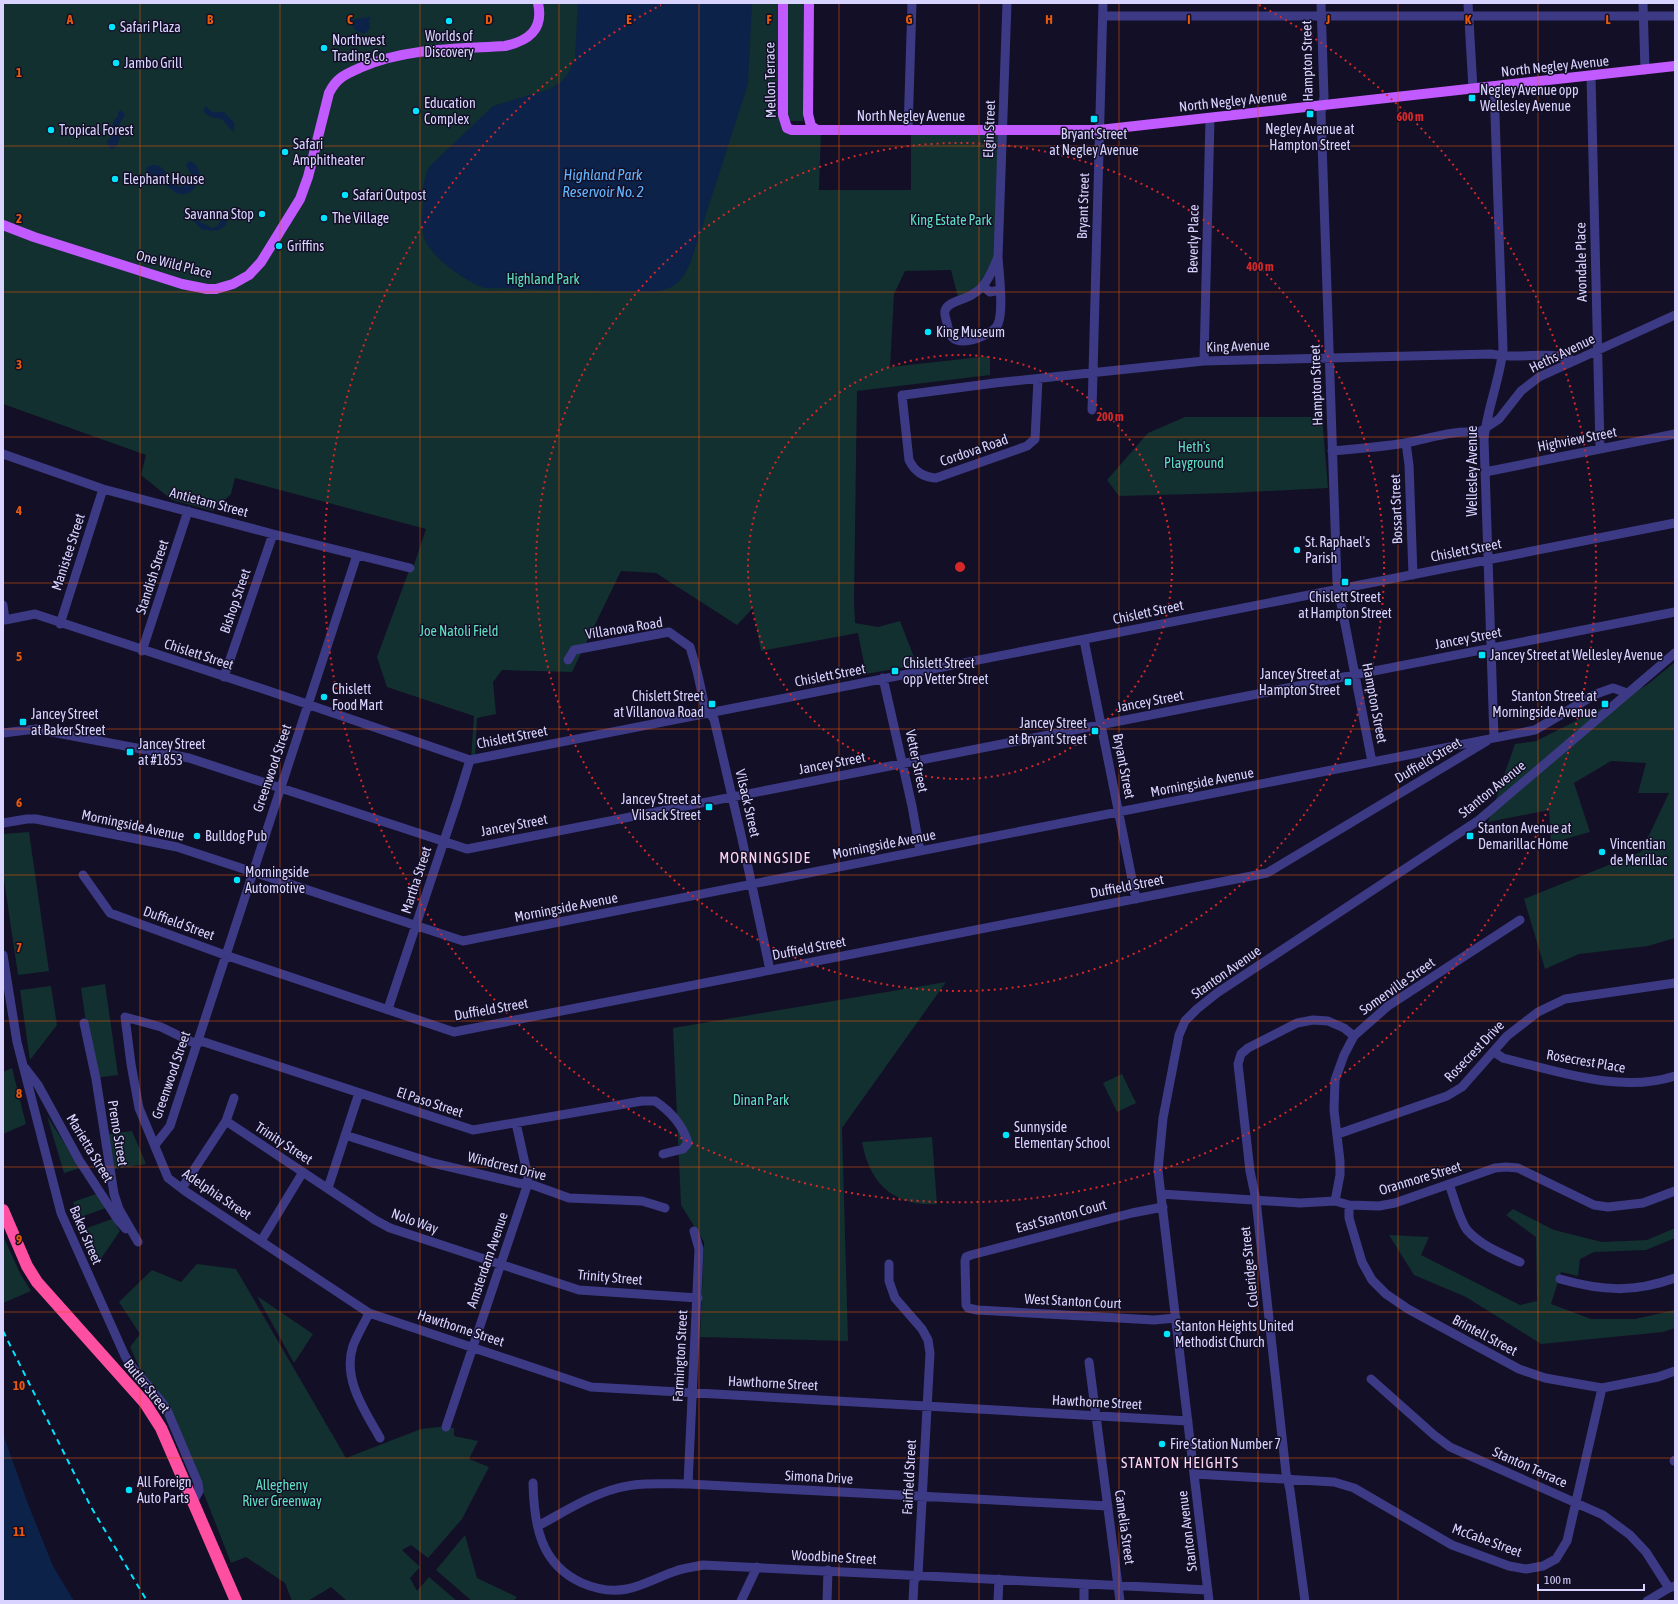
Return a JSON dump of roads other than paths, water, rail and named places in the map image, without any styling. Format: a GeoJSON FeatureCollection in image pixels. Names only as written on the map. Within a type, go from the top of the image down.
{"type":"FeatureCollection","features":[{"type":"Feature","properties":{"kind":"highway","name":"Butler Street"},"geometry":{"type":"LineString","coordinates":[[3,1210],[27,1266],[37,1282],[154,1415],[236,1601]]}},
{"type":"Feature","properties":{"kind":"main road","name":"One Wild Place"},"geometry":{"type":"LineString","coordinates":[[3,225],[49,242],[182,284],[208,289],[228,286],[240,281],[255,269],[285,225],[304,189],[329,93],[339,78],[390,57],[424,50],[505,46],[517,44],[530,35],[537,26],[540,11],[538,3]]}},
{"type":"Feature","properties":{"kind":"main road","name":"Mellon Terrace"},"geometry":{"type":"LineString","coordinates":[[783,3],[783,115],[785,125],[792,130]]}},
{"type":"Feature","properties":{"kind":"main road"},"geometry":{"type":"LineString","coordinates":[[808,3],[808,114],[811,126],[817,130]]}},
{"type":"Feature","properties":{"kind":"main road","name":"North Negley Avenue"},"geometry":{"type":"LineString","coordinates":[[792,130],[1100,130],[1675,66]]}},
{"type":"Feature","properties":{"kind":"street"},"geometry":{"type":"LineString","coordinates":[[908,130],[912,3]]}},
{"type":"Feature","properties":{"kind":"street","name":"Elgin Street"},"geometry":{"type":"LineString","coordinates":[[998,257],[983,286],[973,295],[951,303],[947,307],[945,313],[949,333],[955,339],[975,339],[990,332],[996,327],[1000,313],[998,257],[1007,3]]}},
{"type":"Feature","properties":{"kind":"street","name":"Bryant Street"},"geometry":{"type":"LineString","coordinates":[[1092,410],[1103,3]]}},
{"type":"Feature","properties":{"kind":"street","name":"Hampton Street"},"geometry":{"type":"LineString","coordinates":[[1321,3],[1324,97],[1321,113],[1335,546],[1338,589],[1372,762]]}},
{"type":"Feature","properties":{"kind":"street"},"geometry":{"type":"LineString","coordinates":[[1468,3],[1473,89]]}},
{"type":"Feature","properties":{"kind":"street"},"geometry":{"type":"LineString","coordinates":[[1643,3],[1645,70]]}},
{"type":"Feature","properties":{"kind":"street"},"geometry":{"type":"LineString","coordinates":[[1103,16],[1675,16]]}},
{"type":"Feature","properties":{"kind":"street","name":"Avondale Place"},"geometry":{"type":"LineString","coordinates":[[1591,76],[1600,448]]}},
{"type":"Feature","properties":{"kind":"street","name":"Wellesley Avenue"},"geometry":{"type":"LineString","coordinates":[[1494,86],[1502,355],[1485,428],[1487,560],[1494,737]]}},
{"type":"Feature","properties":{"kind":"street","name":"Beverly Place"},"geometry":{"type":"LineString","coordinates":[[1204,361],[1210,118]]}},
{"type":"Feature","properties":{"kind":"street"},"geometry":{"type":"LineString","coordinates":[[983,286],[990,292],[1000,290]]}},
{"type":"Feature","properties":{"kind":"street","name":"Heths Avenue"},"geometry":{"type":"LineString","coordinates":[[1332,451],[1406,443],[1431,437],[1468,432],[1478,433],[1499,419],[1521,392],[1539,377],[1675,315]]}},
{"type":"Feature","properties":{"kind":"street","name":"King Avenue"},"geometry":{"type":"LineString","coordinates":[[902,395],[1204,361],[1551,354],[1564,356],[1574,361]]}},
{"type":"Feature","properties":{"kind":"street","name":"Cordova Road"},"geometry":{"type":"LineString","coordinates":[[902,395],[909,460],[913,468],[921,474],[936,478],[1027,446],[1035,439],[1038,379]]}},
{"type":"Feature","properties":{"kind":"street","name":"Highview Street"},"geometry":{"type":"LineString","coordinates":[[1485,472],[1675,434]]}},
{"type":"Feature","properties":{"kind":"street","name":"Bossart Street"},"geometry":{"type":"LineString","coordinates":[[1406,443],[1409,465],[1413,574]]}},
{"type":"Feature","properties":{"kind":"street","name":"Antietam Street"},"geometry":{"type":"LineString","coordinates":[[3,454],[103,489],[357,556],[410,568]]}},
{"type":"Feature","properties":{"kind":"street","name":"Manistee Street"},"geometry":{"type":"LineString","coordinates":[[60,624],[103,489]]}},
{"type":"Feature","properties":{"kind":"street","name":"Standish Street"},"geometry":{"type":"LineString","coordinates":[[142,651],[188,511]]}},
{"type":"Feature","properties":{"kind":"street","name":"Chislett Street"},"geometry":{"type":"LineString","coordinates":[[3,605],[5,620],[35,614],[60,624],[224,677],[470,760],[1675,523]]}},
{"type":"Feature","properties":{"kind":"street","name":"Bishop Street"},"geometry":{"type":"LineString","coordinates":[[224,677],[273,534]]}},
{"type":"Feature","properties":{"kind":"street","name":"Greenwood Street"},"geometry":{"type":"LineString","coordinates":[[155,1145],[170,1126],[252,872],[357,556]]}},
{"type":"Feature","properties":{"kind":"street","name":"Jancey Street"},"geometry":{"type":"LineString","coordinates":[[3,733],[36,729],[189,758],[467,849],[1675,612]]}},
{"type":"Feature","properties":{"kind":"street","name":"Villanova Road"},"geometry":{"type":"LineString","coordinates":[[568,660],[574,650],[669,632],[690,647],[705,707],[710,713]]}},
{"type":"Feature","properties":{"kind":"street","name":"Bryant Street"},"geometry":{"type":"LineString","coordinates":[[1086,639],[1085,645],[1136,899]]}},
{"type":"Feature","properties":{"kind":"street","name":"Stanton Avenue"},"geometry":{"type":"LineString","coordinates":[[1209,1601],[1158,1170],[1163,1118],[1179,1035],[1185,1022],[1197,1009],[1217,993],[1479,820],[1675,653]]}},
{"type":"Feature","properties":{"kind":"street","name":"Vetter Street"},"geometry":{"type":"LineString","coordinates":[[883,678],[912,806],[920,851]]}},
{"type":"Feature","properties":{"kind":"street","name":"Morningside Avenue"},"geometry":{"type":"LineString","coordinates":[[3,822],[36,819],[167,844],[416,927],[463,941],[1535,730],[1596,694],[1614,688],[1628,693]]}},
{"type":"Feature","properties":{"kind":"street","name":"Vilsack Street"},"geometry":{"type":"LineString","coordinates":[[710,713],[714,719],[770,970]]}},
{"type":"Feature","properties":{"kind":"street","name":"Duffield Street"},"geometry":{"type":"LineString","coordinates":[[83,875],[110,913],[225,955],[454,1032],[1267,873],[1494,737]]}},
{"type":"Feature","properties":{"kind":"street","name":"Martha Street"},"geometry":{"type":"LineString","coordinates":[[388,1009],[470,760]]}},
{"type":"Feature","properties":{"kind":"street","name":"Somerville Street"},"geometry":{"type":"LineString","coordinates":[[1335,1201],[1340,1175],[1338,1134],[1334,1110],[1335,1080],[1344,1055],[1354,1036],[1388,1006],[1520,920]]}},
{"type":"Feature","properties":{"kind":"street","name":"Baker Street"},"geometry":{"type":"LineString","coordinates":[[3,955],[14,1030],[58,1204],[64,1222],[125,1356],[136,1373],[167,1410],[198,1483],[199,1492],[193,1502]]}},
{"type":"Feature","properties":{"kind":"street","name":"Rosecrest Drive"},"geometry":{"type":"LineString","coordinates":[[1338,1134],[1447,1096],[1462,1087],[1507,1036],[1520,1024],[1538,1012],[1564,999],[1675,983]]}},
{"type":"Feature","properties":{"kind":"street","name":"El Paso Street"},"geometry":{"type":"LineString","coordinates":[[125,1018],[161,1028],[192,1042],[204,1042],[473,1130],[642,1101],[655,1101],[674,1117],[686,1134],[688,1143],[683,1149],[663,1154]]}},
{"type":"Feature","properties":{"kind":"street","name":"Adelphia Street"},"geometry":{"type":"LineString","coordinates":[[125,1018],[139,1108],[168,1178],[369,1313]]}},
{"type":"Feature","properties":{"kind":"street","name":"Coleridge Street"},"geometry":{"type":"LineString","coordinates":[[1305,1601],[1288,1480],[1256,1200],[1250,1171],[1238,1064],[1241,1054],[1248,1048],[1297,1023],[1313,1020],[1328,1021],[1344,1028],[1354,1036]]}},
{"type":"Feature","properties":{"kind":"street","name":"Premo Street"},"geometry":{"type":"LineString","coordinates":[[84,1023],[96,1079],[114,1194],[119,1209],[138,1242]]}},
{"type":"Feature","properties":{"kind":"street","name":"Rosecrest Place"},"geometry":{"type":"LineString","coordinates":[[1494,1052],[1503,1058],[1613,1083],[1651,1082],[1675,1076]]}},
{"type":"Feature","properties":{"kind":"street","name":"Marietta Street"},"geometry":{"type":"LineString","coordinates":[[23,1066],[38,1085],[48,1106],[83,1166],[118,1220],[138,1242]]}},
{"type":"Feature","properties":{"kind":"street"},"geometry":{"type":"LineString","coordinates":[[328,1188],[359,1093]]}},
{"type":"Feature","properties":{"kind":"street"},"geometry":{"type":"LineString","coordinates":[[182,1188],[226,1121],[234,1098]]}},
{"type":"Feature","properties":{"kind":"street","name":"Trinity Street"},"geometry":{"type":"LineString","coordinates":[[226,1121],[328,1188]]}},
{"type":"Feature","properties":{"kind":"street","name":"Amsterdam Avenue"},"geometry":{"type":"LineString","coordinates":[[446,1427],[527,1184],[528,1177],[516,1123]]}},
{"type":"Feature","properties":{"kind":"street","name":"Windcrest Drive"},"geometry":{"type":"LineString","coordinates":[[345,1135],[433,1163],[527,1184],[569,1198],[642,1201],[665,1208]]}},
{"type":"Feature","properties":{"kind":"street","name":"Oranmore Street"},"geometry":{"type":"LineString","coordinates":[[1161,1194],[1300,1203],[1335,1201],[1349,1205],[1379,1206],[1395,1203],[1495,1168],[1506,1167],[1518,1168],[1594,1205],[1608,1207],[1643,1203],[1675,1191]]}},
{"type":"Feature","properties":{"kind":"street"},"geometry":{"type":"LineString","coordinates":[[261,1241],[303,1172]]}},
{"type":"Feature","properties":{"kind":"street"},"geometry":{"type":"LineString","coordinates":[[1449,1184],[1466,1229],[1474,1237],[1486,1245],[1520,1262]]}},
{"type":"Feature","properties":{"kind":"street","name":"Nolo Way"},"geometry":{"type":"LineString","coordinates":[[328,1188],[375,1220],[390,1228],[500,1264]]}},
{"type":"Feature","properties":{"kind":"street","name":"Brintell Street"},"geometry":{"type":"LineString","coordinates":[[1349,1205],[1349,1218],[1362,1262],[1372,1280],[1386,1294],[1408,1309],[1519,1368],[1545,1378],[1602,1388],[1658,1377],[1675,1371]]}},
{"type":"Feature","properties":{"kind":"street","name":"East Stanton Court"},"geometry":{"type":"LineString","coordinates":[[968,1308],[966,1305],[966,1257],[976,1253],[1132,1212],[1163,1207]]}},
{"type":"Feature","properties":{"kind":"street","name":"Farmington Street"},"geometry":{"type":"LineString","coordinates":[[688,1484],[689,1439],[698,1298],[699,1249],[694,1230]]}},
{"type":"Feature","properties":{"kind":"street","name":"Trinity Street"},"geometry":{"type":"LineString","coordinates":[[500,1264],[579,1290],[698,1298]]}},
{"type":"Feature","properties":{"kind":"street","name":"Fairfield Street"},"geometry":{"type":"LineString","coordinates":[[889,1264],[889,1281],[895,1298],[922,1329],[928,1340],[930,1353],[918,1575],[914,1581],[913,1601]]}},
{"type":"Feature","properties":{"kind":"street"},"geometry":{"type":"LineString","coordinates":[[1560,1279],[1587,1286],[1623,1289],[1656,1285],[1675,1278]]}},
{"type":"Feature","properties":{"kind":"street","name":"West Stanton Court"},"geometry":{"type":"LineString","coordinates":[[968,1308],[977,1310],[1154,1320],[1176,1318]]}},
{"type":"Feature","properties":{"kind":"street"},"geometry":{"type":"LineString","coordinates":[[369,1313],[353,1348],[350,1364],[357,1397],[380,1438]]}},
{"type":"Feature","properties":{"kind":"street","name":"Hawthorne Street"},"geometry":{"type":"LineString","coordinates":[[369,1313],[591,1387],[1188,1421]]}},
{"type":"Feature","properties":{"kind":"street","name":"Camelia Street"},"geometry":{"type":"LineString","coordinates":[[1089,1362],[1120,1601]]}},
{"type":"Feature","properties":{"kind":"street","name":"Stanton Terrace"},"geometry":{"type":"LineString","coordinates":[[1371,1379],[1434,1435],[1450,1447],[1603,1515],[1630,1535],[1646,1552],[1672,1587]]}},
{"type":"Feature","properties":{"kind":"street","name":"McCabe Street"},"geometry":{"type":"LineString","coordinates":[[1194,1474],[1334,1482],[1354,1488],[1452,1545],[1509,1566],[1526,1569],[1543,1566],[1556,1558],[1567,1541],[1602,1388]]}},
{"type":"Feature","properties":{"kind":"street","name":"Woodbine Street"},"geometry":{"type":"LineString","coordinates":[[533,1484],[534,1509],[543,1547],[548,1556],[559,1568],[574,1579],[591,1587],[608,1590],[627,1589],[678,1570],[702,1565],[757,1566],[1208,1590]]}},
{"type":"Feature","properties":{"kind":"street","name":"Simona Drive"},"geometry":{"type":"LineString","coordinates":[[538,1526],[580,1502],[619,1487],[647,1484],[688,1484],[1108,1506]]}},
{"type":"Feature","properties":{"kind":"street"},"geometry":{"type":"LineString","coordinates":[[741,1601],[757,1566]]}},
{"type":"Feature","properties":{"kind":"street"},"geometry":{"type":"LineString","coordinates":[[827,1601],[828,1570]]}},
{"type":"Feature","properties":{"kind":"street"},"geometry":{"type":"LineString","coordinates":[[998,1601],[999,1579]]}},
{"type":"Feature","properties":{"kind":"street"},"geometry":{"type":"LineString","coordinates":[[1084,1584],[1084,1601]]}},
{"type":"Feature","properties":{"kind":"street"},"geometry":{"type":"LineString","coordinates":[[1647,1601],[1672,1587]]}},
{"type":"Feature","properties":{"kind":"water","name":"Highland Park Reservoir No. 2"},"geometry":{"type":"Polygon","coordinates":[[[578,3],[752,3],[748,84],[691,261],[682,278],[673,286],[662,291],[484,288],[458,274],[441,260],[428,245],[424,237],[422,224],[424,180],[429,167],[493,106],[550,89],[562,81],[569,72],[575,58],[578,3]]]}},
{"type":"Feature","properties":{"kind":"water"},"geometry":{"type":"Polygon","coordinates":[[[371,17],[369,21],[370,28],[364,34],[355,30],[352,23],[355,19],[371,17]]]}},
{"type":"Feature","properties":{"kind":"water"},"geometry":{"type":"Polygon","coordinates":[[[206,106],[212,112],[224,112],[234,123],[233,132],[222,119],[211,117],[206,114],[203,110],[206,106]]]}},
{"type":"Feature","properties":{"kind":"water"},"geometry":{"type":"Polygon","coordinates":[[[121,110],[125,115],[118,126],[120,132],[119,139],[116,147],[111,149],[108,146],[107,141],[115,132],[112,126],[118,116],[118,112],[121,110]]]}},
{"type":"Feature","properties":{"kind":"water"},"geometry":{"type":"Polygon","coordinates":[[[189,161],[195,164],[198,168],[199,174],[196,186],[186,194],[179,194],[152,178],[148,174],[146,168],[155,165],[161,167],[172,182],[179,187],[187,183],[192,176],[186,165],[189,161]]]}},
{"type":"Feature","properties":{"kind":"water"},"geometry":{"type":"Polygon","coordinates":[[[189,214],[194,214],[200,222],[213,228],[218,226],[220,221],[225,219],[227,223],[219,230],[212,231],[201,229],[193,220],[187,219],[186,216],[189,214]]]}},
{"type":"Feature","properties":{"kind":"water"},"geometry":{"type":"Polygon","coordinates":[[[3,1434],[28,1504],[53,1566],[74,1601],[3,1601],[3,1434]]]}},
{"type":"Feature","properties":{"kind":"railway"},"geometry":{"type":"LineString","coordinates":[[3,1331],[91,1507],[147,1601]]}},
{"type":"Feature","properties":{"kind":"place","name":"Worlds of Discovery"},"geometry":{"type":"Point","coordinates":[449,21]}},
{"type":"Feature","properties":{"kind":"place","name":"Safari Plaza"},"geometry":{"type":"Point","coordinates":[112,27]}},
{"type":"Feature","properties":{"kind":"place","name":"Northwest Trading Co."},"geometry":{"type":"Point","coordinates":[324,48]}},
{"type":"Feature","properties":{"kind":"place","name":"Jambo Grill"},"geometry":{"type":"Point","coordinates":[116,63]}},
{"type":"Feature","properties":{"kind":"place","name":"Negley Avenue opp Wellesley Avenue"},"geometry":{"type":"Point","coordinates":[1472,98]}},
{"type":"Feature","properties":{"kind":"place","name":"Education Complex"},"geometry":{"type":"Point","coordinates":[416,111]}},
{"type":"Feature","properties":{"kind":"place","name":"Negley Avenue at Hampton Street"},"geometry":{"type":"Point","coordinates":[1310,114]}},
{"type":"Feature","properties":{"kind":"place","name":"Bryant Street at Negley Avenue"},"geometry":{"type":"Point","coordinates":[1094,119]}},
{"type":"Feature","properties":{"kind":"place","name":"Tropical Forest"},"geometry":{"type":"Point","coordinates":[51,130]}},
{"type":"Feature","properties":{"kind":"place","name":"Safari Amphitheater"},"geometry":{"type":"Point","coordinates":[285,152]}},
{"type":"Feature","properties":{"kind":"place","name":"Elephant House"},"geometry":{"type":"Point","coordinates":[115,179]}},
{"type":"Feature","properties":{"kind":"place","name":"Safari Outpost"},"geometry":{"type":"Point","coordinates":[345,195]}},
{"type":"Feature","properties":{"kind":"place","name":"Savanna Stop"},"geometry":{"type":"Point","coordinates":[262,214]}},
{"type":"Feature","properties":{"kind":"place","name":"The Village"},"geometry":{"type":"Point","coordinates":[324,218]}},
{"type":"Feature","properties":{"kind":"place","name":"Griffins"},"geometry":{"type":"Point","coordinates":[279,246]}},
{"type":"Feature","properties":{"kind":"place","name":"King Museum"},"geometry":{"type":"Point","coordinates":[928,332]}},
{"type":"Feature","properties":{"kind":"place","name":"St. Raphael's Parish"},"geometry":{"type":"Point","coordinates":[1297,550]}},
{"type":"Feature","properties":{"kind":"place","name":"Chislett Street at Hampton Street"},"geometry":{"type":"Point","coordinates":[1345,582]}},
{"type":"Feature","properties":{"kind":"place","name":"Jancey Street at Wellesley Avenue"},"geometry":{"type":"Point","coordinates":[1482,655]}},
{"type":"Feature","properties":{"kind":"place","name":"Chislett Street opp Vetter Street"},"geometry":{"type":"Point","coordinates":[895,671]}},
{"type":"Feature","properties":{"kind":"place","name":"Jancey Street at Hampton Street"},"geometry":{"type":"Point","coordinates":[1348,682]}},
{"type":"Feature","properties":{"kind":"place","name":"Chislett Food Mart"},"geometry":{"type":"Point","coordinates":[324,697]}},
{"type":"Feature","properties":{"kind":"place","name":"Chislett Street at Villanova Road"},"geometry":{"type":"Point","coordinates":[712,704]}},
{"type":"Feature","properties":{"kind":"place","name":"Stanton Street at Morningside Avenue"},"geometry":{"type":"Point","coordinates":[1605,704]}},
{"type":"Feature","properties":{"kind":"place","name":"Jancey Street at Baker Street"},"geometry":{"type":"Point","coordinates":[23,722]}},
{"type":"Feature","properties":{"kind":"place","name":"Jancey Street at Bryant Street"},"geometry":{"type":"Point","coordinates":[1095,731]}},
{"type":"Feature","properties":{"kind":"place","name":"Jancey Street at #1853"},"geometry":{"type":"Point","coordinates":[130,752]}},
{"type":"Feature","properties":{"kind":"place","name":"Jancey Street at Vilsack Street"},"geometry":{"type":"Point","coordinates":[709,807]}},
{"type":"Feature","properties":{"kind":"place","name":"Bulldog Pub"},"geometry":{"type":"Point","coordinates":[197,836]}},
{"type":"Feature","properties":{"kind":"place","name":"Stanton Avenue at Demarillac Home"},"geometry":{"type":"Point","coordinates":[1470,836]}},
{"type":"Feature","properties":{"kind":"place","name":"Vincentian de Merillac"},"geometry":{"type":"Point","coordinates":[1602,852]}},
{"type":"Feature","properties":{"kind":"place","name":"Morningside Automotive"},"geometry":{"type":"Point","coordinates":[237,880]}},
{"type":"Feature","properties":{"kind":"place","name":"Sunnyside Elementary School"},"geometry":{"type":"Point","coordinates":[1006,1135]}},
{"type":"Feature","properties":{"kind":"place","name":"Stanton Heights United Methodist Church"},"geometry":{"type":"Point","coordinates":[1167,1334]}},
{"type":"Feature","properties":{"kind":"place","name":"Fire Station Number 7"},"geometry":{"type":"Point","coordinates":[1162,1444]}},
{"type":"Feature","properties":{"kind":"place","name":"All Foreign Auto Parts"},"geometry":{"type":"Point","coordinates":[129,1490]}},
{"type":"Feature","properties":{"kind":"district","name":"MORNINGSIDE"},"geometry":{"type":"Point","coordinates":[765,858]}},
{"type":"Feature","properties":{"kind":"district","name":"STANTON HEIGHTS"},"geometry":{"type":"Point","coordinates":[1180,1463]}},
{"type":"Feature","properties":{"kind":"park label","name":"King Estate Park"},"geometry":{"type":"Point","coordinates":[951,220]}},
{"type":"Feature","properties":{"kind":"park label","name":"Highland Park"},"geometry":{"type":"Point","coordinates":[543,279]}},
{"type":"Feature","properties":{"kind":"park label","name":"Heth's Playground"},"geometry":{"type":"Point","coordinates":[1194,456]}},
{"type":"Feature","properties":{"kind":"park label","name":"Joe Natoli Field"},"geometry":{"type":"Point","coordinates":[459,631]}},
{"type":"Feature","properties":{"kind":"park label","name":"Dinan Park"},"geometry":{"type":"Point","coordinates":[761,1100]}},
{"type":"Feature","properties":{"kind":"park label","name":"Allegheny River Greenway"},"geometry":{"type":"Point","coordinates":[282,1494]}}]}
